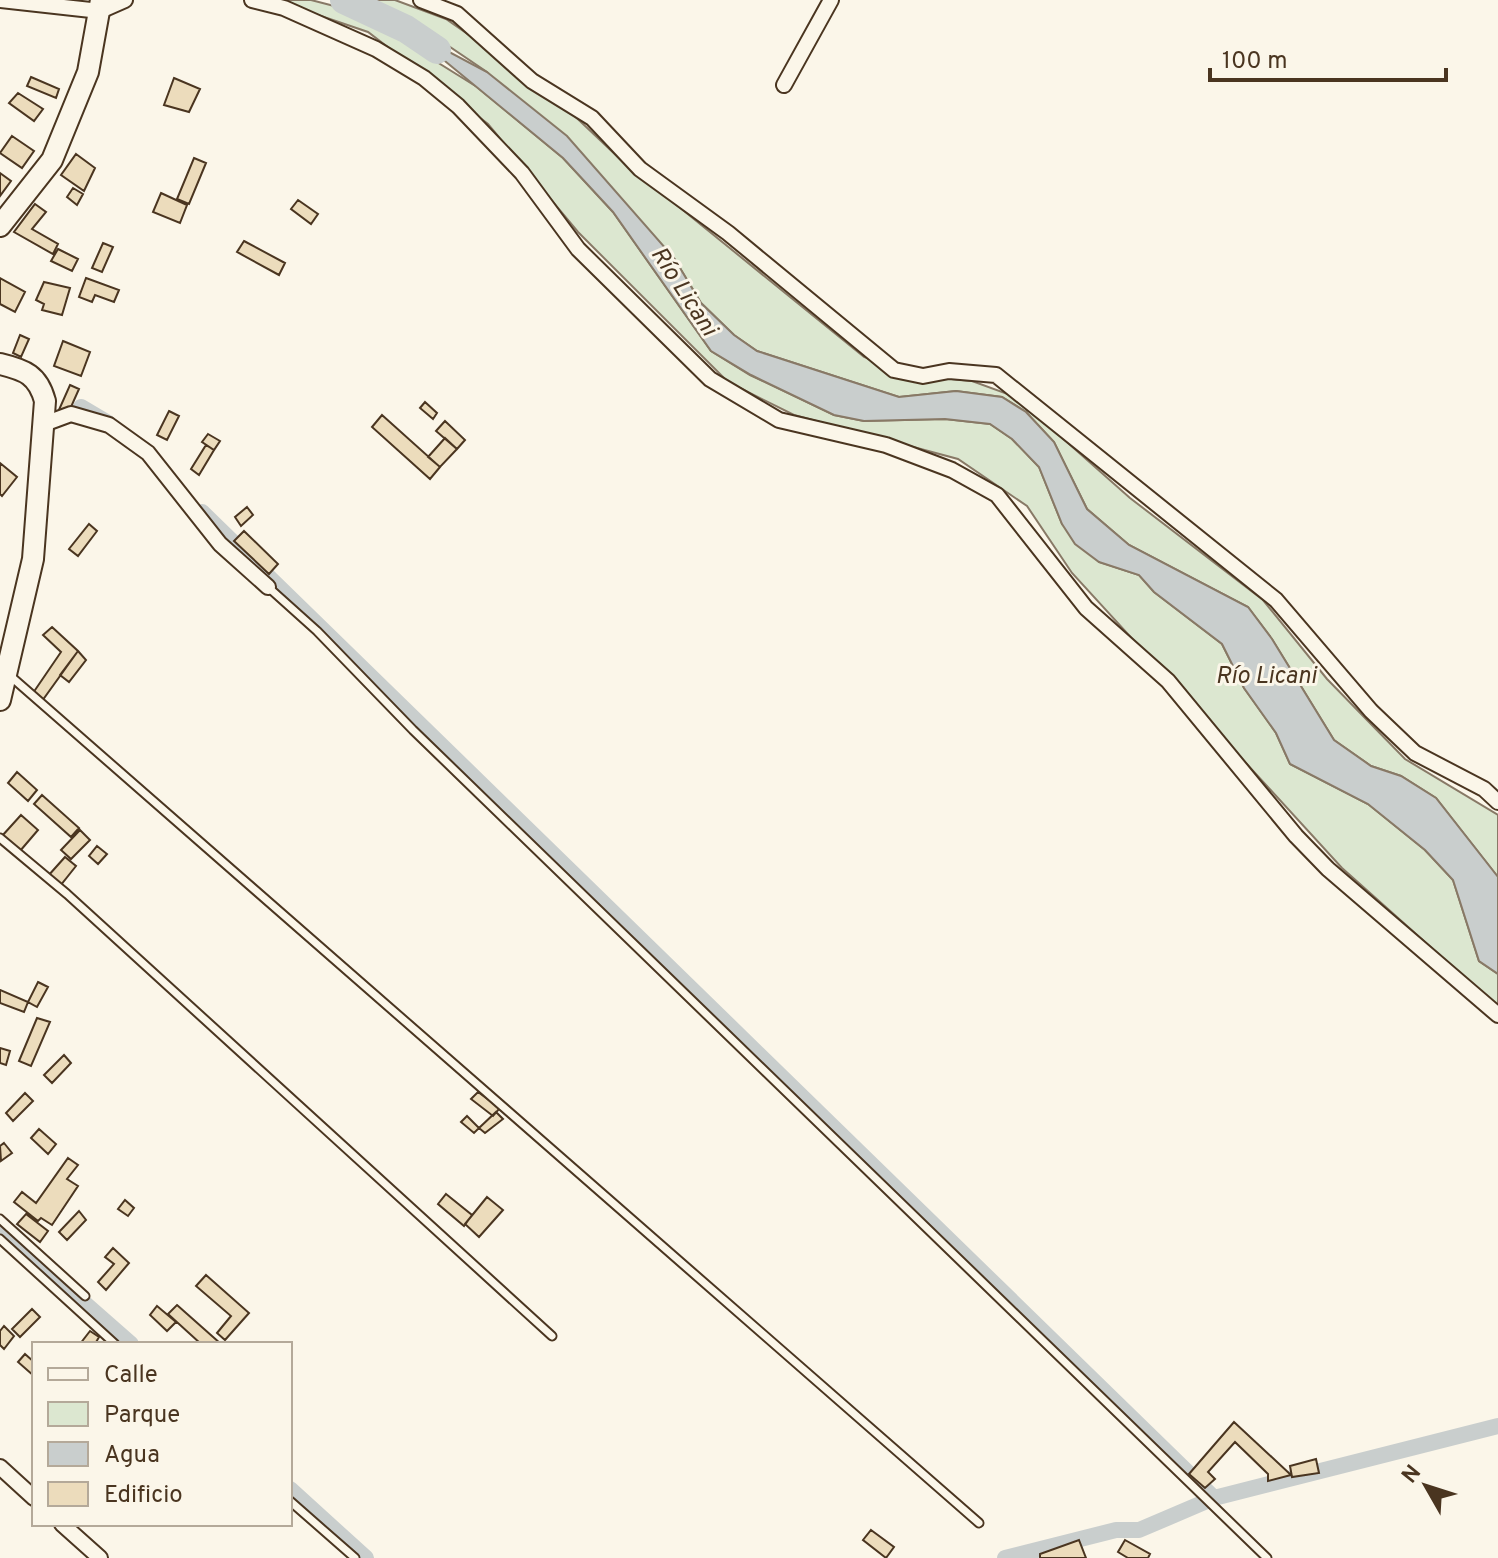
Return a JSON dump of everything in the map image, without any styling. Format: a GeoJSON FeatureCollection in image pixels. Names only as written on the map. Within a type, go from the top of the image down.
{"type":"FeatureCollection","features":[{"type":"Feature","properties":{"kind":"main road"},"geometry":{"type":"LineString","coordinates":[[0,226],[52,160],[88,72],[100,5]]}},
{"type":"Feature","properties":{"kind":"main road"},"geometry":{"type":"LineString","coordinates":[[0,364],[31,374],[40,384],[44,424],[33,559],[4,671],[0,700]]}},
{"type":"Feature","properties":{"kind":"street"},"geometry":{"type":"LineString","coordinates":[[0,0],[100,5],[125,0]]}},
{"type":"Feature","properties":{"kind":"street"},"geometry":{"type":"LineString","coordinates":[[252,0],[284,8],[376,49],[424,78],[458,106],[522,173],[578,249],[710,379],[730,393],[779,420],[886,445],[952,470],[997,495],[1086,608],[1168,681],[1296,836],[1328,869],[1498,1015]]}},
{"type":"Feature","properties":{"kind":"street"},"geometry":{"type":"LineString","coordinates":[[421,0],[457,14],[532,81],[592,118],[640,169],[728,233],[894,370],[923,376],[949,371],[996,375],[1276,600],[1371,711],[1415,753],[1484,789],[1498,802]]}},
{"type":"Feature","properties":{"kind":"street"},"geometry":{"type":"LineString","coordinates":[[784,85],[831,0]]}},
{"type":"Feature","properties":{"kind":"street"},"geometry":{"type":"LineString","coordinates":[[44,424],[71,414],[109,425],[148,453],[220,544],[268,587]]}},
{"type":"Feature","properties":{"kind":"street"},"geometry":{"type":"LineString","coordinates":[[0,1467],[32,1496]]}},
{"type":"Feature","properties":{"kind":"street"},"geometry":{"type":"LineString","coordinates":[[64,1526],[100,1558]]}},
{"type":"Feature","properties":{"kind":"lane"},"geometry":{"type":"LineString","coordinates":[[268,587],[317,631],[413,730],[1267,1558]]}},
{"type":"Feature","properties":{"kind":"lane"},"geometry":{"type":"LineString","coordinates":[[4,671],[979,1523]]}},
{"type":"Feature","properties":{"kind":"lane"},"geometry":{"type":"LineString","coordinates":[[0,838],[67,894],[552,1336]]}},
{"type":"Feature","properties":{"kind":"lane"},"geometry":{"type":"LineString","coordinates":[[0,1219],[85,1296]]}},
{"type":"Feature","properties":{"kind":"lane"},"geometry":{"type":"LineString","coordinates":[[0,1239],[113,1342]]}},
{"type":"Feature","properties":{"kind":"lane"},"geometry":{"type":"LineString","coordinates":[[292,1503],[355,1558]]}},
{"type":"Feature","properties":{"kind":"green space"},"geometry":{"type":"Polygon","coordinates":[[[274,0],[311,0],[338,7],[379,26],[477,87],[563,158],[613,212],[711,351],[750,375],[834,415],[864,421],[945,419],[990,424],[1012,439],[1039,467],[1062,524],[1099,562],[1139,575],[1154,592],[1222,644],[1244,688],[1276,733],[1290,764],[1368,804],[1425,850],[1453,880],[1479,961],[1498,974],[1498,1007],[1342,868],[1072,573],[1027,506],[958,459],[794,415],[728,382],[578,232],[488,124],[368,32],[274,0]]]}},
{"type":"Feature","properties":{"kind":"green space"},"geometry":{"type":"Polygon","coordinates":[[[359,0],[395,0],[446,19],[545,88],[620,159],[864,357],[910,375],[972,381],[1016,397],[1130,498],[1263,600],[1327,679],[1405,759],[1498,815],[1498,877],[1436,798],[1401,776],[1371,766],[1334,740],[1272,639],[1248,607],[1129,545],[1087,509],[1054,442],[1026,412],[1002,397],[956,391],[899,397],[757,351],[734,335],[701,303],[674,258],[487,72],[416,24],[359,0]]]}},
{"type":"Feature","properties":{"kind":"water","name":"Río Licani"},"geometry":{"type":"Polygon","coordinates":[[[406,29],[487,72],[567,136],[674,258],[701,303],[734,335],[757,351],[899,397],[956,391],[1002,397],[1026,412],[1054,442],[1087,509],[1129,545],[1248,607],[1272,639],[1334,740],[1371,766],[1401,776],[1436,798],[1498,877],[1498,974],[1479,961],[1453,880],[1425,850],[1368,804],[1290,764],[1276,733],[1244,688],[1222,644],[1154,592],[1139,575],[1099,562],[1075,544],[1062,524],[1039,467],[1012,439],[990,424],[945,419],[864,421],[834,415],[751,375],[711,351],[613,212],[563,158],[406,29]]]}},
{"type":"Feature","properties":{"kind":"building"},"geometry":{"type":"Polygon","coordinates":[[[31,77],[59,89],[56,98],[27,86],[31,77]]]}},
{"type":"Feature","properties":{"kind":"building"},"geometry":{"type":"Polygon","coordinates":[[[174,78],[200,89],[189,112],[164,105],[174,78]]]}},
{"type":"Feature","properties":{"kind":"building"},"geometry":{"type":"Polygon","coordinates":[[[18,93],[43,109],[34,121],[9,103],[18,93]]]}},
{"type":"Feature","properties":{"kind":"building"},"geometry":{"type":"Polygon","coordinates":[[[12,136],[34,151],[22,168],[0,153],[12,136]]]}},
{"type":"Feature","properties":{"kind":"building"},"geometry":{"type":"Polygon","coordinates":[[[76,154],[95,168],[84,191],[61,175],[76,154]]]}},
{"type":"Feature","properties":{"kind":"building"},"geometry":{"type":"Polygon","coordinates":[[[194,158],[206,163],[189,204],[177,199],[194,158]]]}},
{"type":"Feature","properties":{"kind":"building"},"geometry":{"type":"Polygon","coordinates":[[[0,173],[11,181],[0,196],[0,173]]]}},
{"type":"Feature","properties":{"kind":"building"},"geometry":{"type":"Polygon","coordinates":[[[73,188],[83,194],[77,205],[67,197],[73,188]]]}},
{"type":"Feature","properties":{"kind":"building"},"geometry":{"type":"Polygon","coordinates":[[[161,193],[187,205],[180,223],[153,212],[161,193]]]}},
{"type":"Feature","properties":{"kind":"building"},"geometry":{"type":"Polygon","coordinates":[[[298,200],[318,214],[311,224],[291,209],[298,200]]]}},
{"type":"Feature","properties":{"kind":"building"},"geometry":{"type":"Polygon","coordinates":[[[35,204],[46,212],[32,229],[58,244],[53,254],[14,232],[35,204]]]}},
{"type":"Feature","properties":{"kind":"building"},"geometry":{"type":"Polygon","coordinates":[[[244,241],[285,263],[279,275],[237,252],[244,241]]]}},
{"type":"Feature","properties":{"kind":"building"},"geometry":{"type":"Polygon","coordinates":[[[103,243],[113,247],[102,272],[92,268],[103,243]]]}},
{"type":"Feature","properties":{"kind":"building"},"geometry":{"type":"Polygon","coordinates":[[[58,249],[78,259],[72,271],[51,261],[58,249]]]}},
{"type":"Feature","properties":{"kind":"building"},"geometry":{"type":"Polygon","coordinates":[[[0,278],[25,292],[15,312],[0,304],[0,278]]]}},
{"type":"Feature","properties":{"kind":"building"},"geometry":{"type":"Polygon","coordinates":[[[86,278],[119,290],[114,302],[95,295],[92,302],[79,297],[86,278]]]}},
{"type":"Feature","properties":{"kind":"building"},"geometry":{"type":"Polygon","coordinates":[[[44,282],[70,288],[62,315],[42,310],[44,304],[36,300],[44,282]]]}},
{"type":"Feature","properties":{"kind":"building"},"geometry":{"type":"Polygon","coordinates":[[[20,335],[29,339],[21,357],[13,353],[20,335]]]}},
{"type":"Feature","properties":{"kind":"building"},"geometry":{"type":"Polygon","coordinates":[[[63,341],[90,352],[81,376],[54,366],[63,341]]]}},
{"type":"Feature","properties":{"kind":"building"},"geometry":{"type":"Polygon","coordinates":[[[70,385],[79,389],[67,416],[58,412],[70,385]]]}},
{"type":"Feature","properties":{"kind":"building"},"geometry":{"type":"Polygon","coordinates":[[[425,402],[437,413],[433,419],[420,408],[425,402]]]}},
{"type":"Feature","properties":{"kind":"building"},"geometry":{"type":"Polygon","coordinates":[[[169,411],[179,416],[167,440],[157,435],[169,411]]]}},
{"type":"Feature","properties":{"kind":"building"},"geometry":{"type":"Polygon","coordinates":[[[382,415],[440,467],[430,479],[372,427],[382,415]]]}},
{"type":"Feature","properties":{"kind":"building"},"geometry":{"type":"Polygon","coordinates":[[[445,421],[465,440],[457,449],[436,431],[445,421]]]}},
{"type":"Feature","properties":{"kind":"building"},"geometry":{"type":"Polygon","coordinates":[[[208,434],[220,441],[214,450],[202,442],[208,434]]]}},
{"type":"Feature","properties":{"kind":"building"},"geometry":{"type":"Polygon","coordinates":[[[445,438],[457,449],[440,467],[428,457],[445,438]]]}},
{"type":"Feature","properties":{"kind":"building"},"geometry":{"type":"Polygon","coordinates":[[[206,445],[214,450],[199,475],[191,469],[206,445]]]}},
{"type":"Feature","properties":{"kind":"building"},"geometry":{"type":"Polygon","coordinates":[[[0,463],[17,477],[2,496],[0,494],[0,463]]]}},
{"type":"Feature","properties":{"kind":"building"},"geometry":{"type":"Polygon","coordinates":[[[247,507],[253,515],[241,526],[235,517],[247,507]]]}},
{"type":"Feature","properties":{"kind":"building"},"geometry":{"type":"Polygon","coordinates":[[[89,524],[97,531],[78,556],[69,549],[89,524]]]}},
{"type":"Feature","properties":{"kind":"building"},"geometry":{"type":"Polygon","coordinates":[[[244,531],[278,564],[269,574],[234,541],[244,531]]]}},
{"type":"Feature","properties":{"kind":"building"},"geometry":{"type":"Polygon","coordinates":[[[52,627],[78,651],[42,701],[33,693],[61,652],[43,635],[52,627]]]}},
{"type":"Feature","properties":{"kind":"building"},"geometry":{"type":"Polygon","coordinates":[[[78,651],[86,660],[69,682],[60,675],[78,651]]]}},
{"type":"Feature","properties":{"kind":"building"},"geometry":{"type":"Polygon","coordinates":[[[17,772],[37,790],[28,801],[8,783],[17,772]]]}},
{"type":"Feature","properties":{"kind":"building"},"geometry":{"type":"Polygon","coordinates":[[[42,795],[79,828],[71,837],[34,804],[42,795]]]}},
{"type":"Feature","properties":{"kind":"building"},"geometry":{"type":"Polygon","coordinates":[[[21,815],[38,830],[20,851],[2,836],[21,815]]]}},
{"type":"Feature","properties":{"kind":"building"},"geometry":{"type":"Polygon","coordinates":[[[80,830],[90,840],[71,859],[61,850],[80,830]]]}},
{"type":"Feature","properties":{"kind":"building"},"geometry":{"type":"Polygon","coordinates":[[[97,846],[107,854],[98,864],[89,856],[97,846]]]}},
{"type":"Feature","properties":{"kind":"building"},"geometry":{"type":"Polygon","coordinates":[[[65,857],[76,866],[60,886],[48,876],[65,857]]]}},
{"type":"Feature","properties":{"kind":"building"},"geometry":{"type":"Polygon","coordinates":[[[38,982],[48,987],[37,1007],[28,1002],[38,982]]]}},
{"type":"Feature","properties":{"kind":"building"},"geometry":{"type":"Polygon","coordinates":[[[0,990],[28,1002],[24,1012],[0,1003],[0,990]]]}},
{"type":"Feature","properties":{"kind":"building"},"geometry":{"type":"Polygon","coordinates":[[[37,1018],[50,1022],[31,1066],[19,1061],[37,1018]]]}},
{"type":"Feature","properties":{"kind":"building"},"geometry":{"type":"Polygon","coordinates":[[[0,1048],[10,1051],[6,1065],[0,1063],[0,1048]]]}},
{"type":"Feature","properties":{"kind":"building"},"geometry":{"type":"Polygon","coordinates":[[[64,1055],[71,1063],[52,1083],[44,1075],[64,1055]]]}},
{"type":"Feature","properties":{"kind":"building"},"geometry":{"type":"Polygon","coordinates":[[[478,1092],[500,1108],[493,1116],[471,1099],[478,1092]]]}},
{"type":"Feature","properties":{"kind":"building"},"geometry":{"type":"Polygon","coordinates":[[[25,1093],[33,1101],[13,1121],[6,1113],[25,1093]]]}},
{"type":"Feature","properties":{"kind":"building"},"geometry":{"type":"Polygon","coordinates":[[[496,1112],[503,1119],[485,1133],[479,1128],[496,1112]]]}},
{"type":"Feature","properties":{"kind":"building"},"geometry":{"type":"Polygon","coordinates":[[[467,1116],[479,1128],[474,1133],[461,1122],[467,1116]]]}},
{"type":"Feature","properties":{"kind":"building"},"geometry":{"type":"Polygon","coordinates":[[[39,1129],[56,1144],[48,1154],[31,1138],[39,1129]]]}},
{"type":"Feature","properties":{"kind":"building"},"geometry":{"type":"Polygon","coordinates":[[[4,1143],[12,1153],[1,1161],[0,1146],[4,1143]]]}},
{"type":"Feature","properties":{"kind":"building"},"geometry":{"type":"Polygon","coordinates":[[[68,1158],[78,1165],[67,1179],[78,1186],[52,1225],[41,1218],[38,1221],[14,1202],[22,1192],[36,1203],[68,1158]]]}},
{"type":"Feature","properties":{"kind":"building"},"geometry":{"type":"Polygon","coordinates":[[[446,1194],[472,1215],[464,1226],[438,1204],[446,1194]]]}},
{"type":"Feature","properties":{"kind":"building"},"geometry":{"type":"Polygon","coordinates":[[[487,1197],[503,1210],[479,1237],[465,1224],[487,1197]]]}},
{"type":"Feature","properties":{"kind":"building"},"geometry":{"type":"Polygon","coordinates":[[[125,1200],[134,1208],[128,1216],[118,1209],[125,1200]]]}},
{"type":"Feature","properties":{"kind":"building"},"geometry":{"type":"Polygon","coordinates":[[[79,1211],[86,1220],[67,1240],[59,1232],[79,1211]]]}},
{"type":"Feature","properties":{"kind":"building"},"geometry":{"type":"Polygon","coordinates":[[[26,1214],[48,1231],[40,1242],[17,1224],[26,1214]]]}},
{"type":"Feature","properties":{"kind":"building"},"geometry":{"type":"Polygon","coordinates":[[[113,1248],[129,1263],[106,1290],[98,1282],[114,1264],[105,1257],[113,1248]]]}},
{"type":"Feature","properties":{"kind":"building"},"geometry":{"type":"Polygon","coordinates":[[[206,1275],[249,1313],[225,1340],[217,1333],[231,1316],[196,1286],[206,1275]]]}},
{"type":"Feature","properties":{"kind":"building"},"geometry":{"type":"Polygon","coordinates":[[[177,1305],[219,1342],[199,1342],[168,1314],[177,1305]]]}},
{"type":"Feature","properties":{"kind":"building"},"geometry":{"type":"Polygon","coordinates":[[[157,1306],[176,1322],[167,1331],[150,1315],[157,1306]]]}},
{"type":"Feature","properties":{"kind":"building"},"geometry":{"type":"Polygon","coordinates":[[[32,1309],[40,1317],[20,1337],[12,1329],[32,1309]]]}},
{"type":"Feature","properties":{"kind":"building"},"geometry":{"type":"Polygon","coordinates":[[[4,1326],[14,1336],[4,1349],[0,1345],[0,1331],[4,1326]]]}},
{"type":"Feature","properties":{"kind":"building"},"geometry":{"type":"Polygon","coordinates":[[[90,1331],[99,1337],[96,1342],[82,1342],[90,1331]]]}},
{"type":"Feature","properties":{"kind":"building"},"geometry":{"type":"Polygon","coordinates":[[[25,1354],[32,1360],[32,1374],[18,1362],[25,1354]]]}},
{"type":"Feature","properties":{"kind":"building"},"geometry":{"type":"Polygon","coordinates":[[[1234,1422],[1291,1475],[1268,1481],[1268,1474],[1235,1442],[1208,1472],[1215,1479],[1205,1488],[1189,1474],[1234,1422]]]}},
{"type":"Feature","properties":{"kind":"building"},"geometry":{"type":"Polygon","coordinates":[[[1316,1459],[1319,1473],[1292,1477],[1290,1466],[1316,1459]]]}},
{"type":"Feature","properties":{"kind":"building"},"geometry":{"type":"Polygon","coordinates":[[[871,1530],[894,1547],[886,1558],[863,1540],[871,1530]]]}},
{"type":"Feature","properties":{"kind":"building"},"geometry":{"type":"Polygon","coordinates":[[[1079,1540],[1086,1558],[1040,1558],[1040,1554],[1079,1540]]]}},
{"type":"Feature","properties":{"kind":"building"},"geometry":{"type":"Polygon","coordinates":[[[1125,1540],[1150,1554],[1148,1558],[1128,1558],[1118,1552],[1125,1540]]]}},
{"type":"Feature","properties":{"kind":"waterway","name":"Río Licani"},"geometry":{"type":"LineString","coordinates":[[344,0],[406,29],[437,50]]}},
{"type":"Feature","properties":{"kind":"waterway"},"geometry":{"type":"LineString","coordinates":[[81,407],[108,423]]}},
{"type":"Feature","properties":{"kind":"waterway"},"geometry":{"type":"LineString","coordinates":[[202,512],[1214,1498],[1498,1426]]}},
{"type":"Feature","properties":{"kind":"waterway"},"geometry":{"type":"LineString","coordinates":[[0,1229],[129,1342]]}},
{"type":"Feature","properties":{"kind":"waterway"},"geometry":{"type":"LineString","coordinates":[[292,1491],[366,1558]]}},
{"type":"Feature","properties":{"kind":"waterway"},"geometry":{"type":"LineString","coordinates":[[1005,1558],[1116,1530],[1139,1530],[1214,1498]]}}]}
